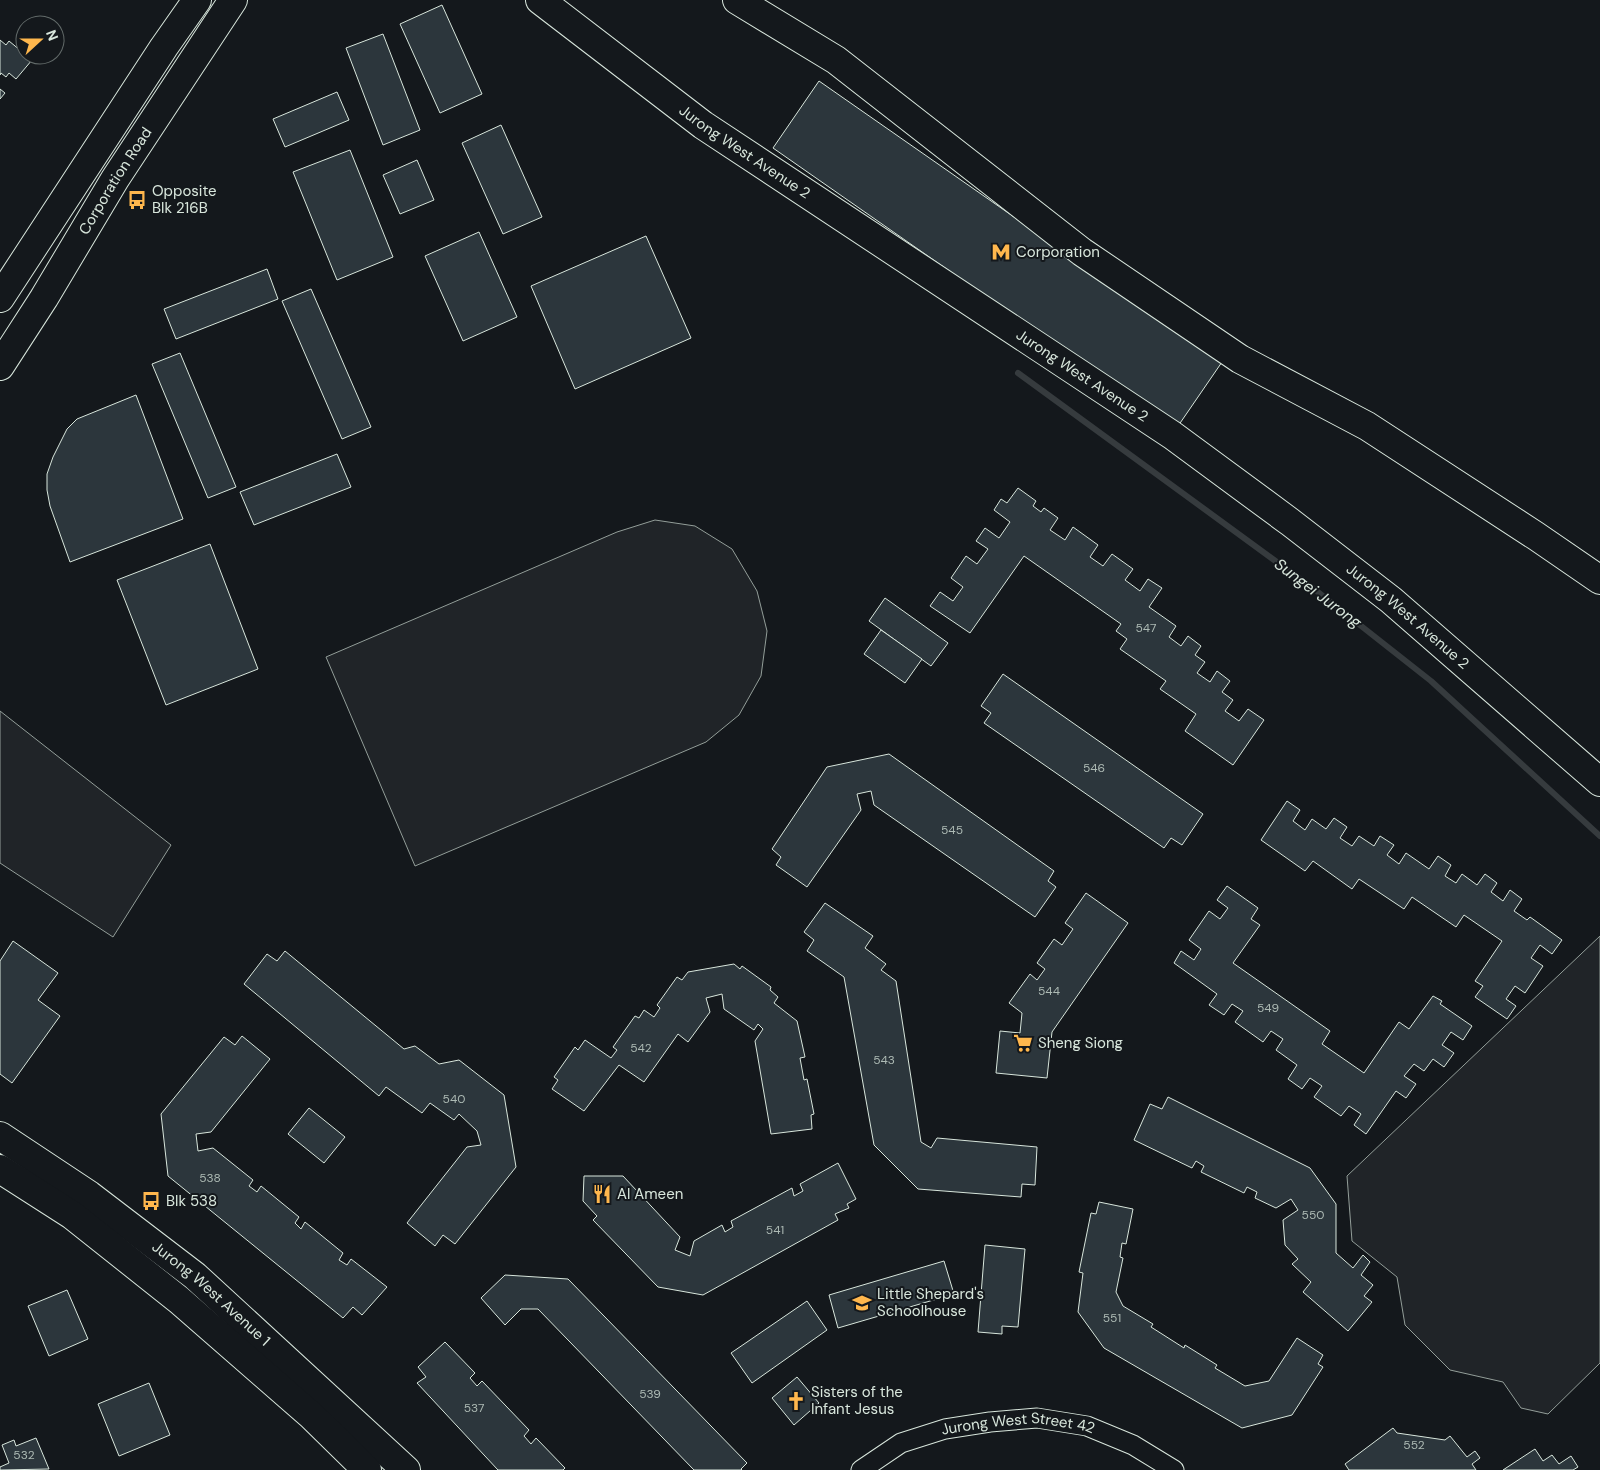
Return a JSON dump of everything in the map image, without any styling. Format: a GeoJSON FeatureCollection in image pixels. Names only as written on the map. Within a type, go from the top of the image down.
{"type":"FeatureCollection","features":[{"type":"Feature","properties":{"kind":"main road"},"geometry":{"type":"LineString","coordinates":[[3,289],[197,0]]}},
{"type":"Feature","properties":{"kind":"main road","name":"Corporation Road"},"geometry":{"type":"LineString","coordinates":[[0,366],[44,298],[115,179],[233,0]]}},
{"type":"Feature","properties":{"kind":"main road","name":"Jurong West Avenue 2"},"geometry":{"type":"LineString","coordinates":[[540,0],[704,125],[1172,435],[1290,522],[1391,600],[1600,782]]}},
{"type":"Feature","properties":{"kind":"main road"},"geometry":{"type":"LineString","coordinates":[[737,0],[836,60],[1082,252],[1216,343],[1240,359],[1367,426],[1600,580]]}},
{"type":"Feature","properties":{"kind":"main road","name":"Jurong West Avenue 1"},"geometry":{"type":"LineString","coordinates":[[0,1136],[89,1194],[195,1276],[406,1470]]}},
{"type":"Feature","properties":{"kind":"main road","name":"Jurong West Avenue 1"},"geometry":{"type":"LineString","coordinates":[[0,1170],[72,1215],[179,1300],[312,1416],[367,1470]]}},
{"type":"Feature","properties":{"kind":"street","name":"Jurong West Street 42"},"geometry":{"type":"LineString","coordinates":[[861,1470],[901,1443],[945,1429],[990,1422],[1037,1418],[1087,1426],[1134,1445],[1174,1470]]}},
{"type":"Feature","properties":{"kind":"shaded area"},"geometry":{"type":"Polygon","coordinates":[[[655,520],[695,526],[732,549],[757,591],[767,631],[761,676],[739,715],[706,742],[415,866],[326,657],[617,532],[655,520]]]}},
{"type":"Feature","properties":{"kind":"shaded area"},"geometry":{"type":"Polygon","coordinates":[[[0,711],[171,845],[113,937],[0,863],[0,711]]]}},
{"type":"Feature","properties":{"kind":"shaded area"},"geometry":{"type":"Polygon","coordinates":[[[1600,936],[1600,1363],[1548,1414],[1521,1408],[1503,1382],[1450,1370],[1405,1325],[1397,1277],[1352,1241],[1347,1176],[1600,936]]]}},
{"type":"Feature","properties":{"kind":"building"},"geometry":{"type":"Polygon","coordinates":[[[442,5],[482,94],[440,113],[400,24],[442,5]]]}},
{"type":"Feature","properties":{"kind":"building"},"geometry":{"type":"Polygon","coordinates":[[[383,34],[420,130],[383,145],[346,48],[383,34]]]}},
{"type":"Feature","properties":{"kind":"building"},"geometry":{"type":"Polygon","coordinates":[[[0,40],[6,45],[9,41],[15,46],[15,65],[28,65],[16,79],[9,73],[6,77],[1,73],[0,75],[0,40]]]}},
{"type":"Feature","properties":{"kind":"building"},"geometry":{"type":"Polygon","coordinates":[[[819,81],[1222,362],[1176,429],[773,148],[819,81]]]}},
{"type":"Feature","properties":{"kind":"building"},"geometry":{"type":"Polygon","coordinates":[[[0,89],[5,93],[0,99],[0,89]]]}},
{"type":"Feature","properties":{"kind":"building"},"geometry":{"type":"Polygon","coordinates":[[[337,92],[349,120],[285,147],[273,119],[337,92]]]}},
{"type":"Feature","properties":{"kind":"building"},"geometry":{"type":"Polygon","coordinates":[[[501,125],[542,217],[503,234],[462,143],[501,125]]]}},
{"type":"Feature","properties":{"kind":"building"},"geometry":{"type":"Polygon","coordinates":[[[350,150],[393,257],[337,280],[293,172],[350,150]]]}},
{"type":"Feature","properties":{"kind":"building"},"geometry":{"type":"Polygon","coordinates":[[[417,160],[434,200],[400,214],[383,175],[417,160]]]}},
{"type":"Feature","properties":{"kind":"building"},"geometry":{"type":"Polygon","coordinates":[[[479,232],[517,317],[463,341],[425,256],[479,232]]]}},
{"type":"Feature","properties":{"kind":"building"},"geometry":{"type":"Polygon","coordinates":[[[646,236],[691,338],[575,389],[531,286],[646,236]]]}},
{"type":"Feature","properties":{"kind":"building"},"geometry":{"type":"Polygon","coordinates":[[[267,269],[278,299],[176,339],[164,309],[267,269]]]}},
{"type":"Feature","properties":{"kind":"building"},"geometry":{"type":"Polygon","coordinates":[[[311,289],[371,427],[342,439],[282,301],[311,289]]]}},
{"type":"Feature","properties":{"kind":"building"},"geometry":{"type":"Polygon","coordinates":[[[180,353],[236,487],[208,498],[152,364],[180,353]]]}},
{"type":"Feature","properties":{"kind":"building"},"geometry":{"type":"Polygon","coordinates":[[[136,395],[183,519],[70,562],[50,506],[47,490],[47,474],[53,457],[67,429],[77,419],[136,395]]]}},
{"type":"Feature","properties":{"kind":"building"},"geometry":{"type":"Polygon","coordinates":[[[337,454],[351,487],[254,525],[240,492],[337,454]]]}},
{"type":"Feature","properties":{"kind":"building"},"geometry":{"type":"Polygon","coordinates":[[[1018,488],[1036,501],[1033,506],[1041,512],[1044,508],[1058,518],[1050,530],[1065,540],[1073,527],[1098,545],[1090,557],[1103,566],[1112,554],[1133,569],[1125,580],[1140,591],[1148,579],[1162,588],[1149,607],[1176,626],[1169,637],[1181,646],[1188,636],[1201,646],[1195,655],[1205,662],[1197,673],[1210,682],[1217,671],[1230,681],[1222,692],[1233,700],[1225,711],[1239,721],[1248,709],[1264,720],[1233,765],[1185,731],[1196,714],[1160,689],[1166,681],[1120,649],[1127,639],[1116,631],[1121,624],[1024,556],[970,633],[930,606],[940,592],[953,601],[963,587],[951,578],[966,556],[977,564],[988,549],[976,541],[985,528],[999,538],[1010,522],[994,510],[1001,499],[1007,503],[1018,488]]]}},
{"type":"Feature","properties":{"kind":"building"},"geometry":{"type":"Polygon","coordinates":[[[210,544],[258,669],[166,705],[117,580],[210,544]]]}},
{"type":"Feature","properties":{"kind":"building"},"geometry":{"type":"Polygon","coordinates":[[[885,598],[948,643],[931,666],[869,621],[885,598]]]}},
{"type":"Feature","properties":{"kind":"building"},"geometry":{"type":"Polygon","coordinates":[[[881,630],[922,659],[905,683],[864,654],[881,630]]]}},
{"type":"Feature","properties":{"kind":"building"},"geometry":{"type":"Polygon","coordinates":[[[1003,674],[1203,814],[1182,845],[1171,838],[1164,848],[984,723],[991,713],[981,706],[1003,674]]]}},
{"type":"Feature","properties":{"kind":"building"},"geometry":{"type":"Polygon","coordinates":[[[889,754],[1054,871],[1048,881],[1056,887],[1035,917],[874,805],[871,791],[857,794],[861,810],[807,887],[776,865],[781,857],[772,849],[827,767],[889,754]]]}},
{"type":"Feature","properties":{"kind":"building"},"geometry":{"type":"Polygon","coordinates":[[[1287,801],[1300,810],[1293,821],[1305,830],[1312,819],[1326,829],[1334,818],[1347,827],[1340,838],[1352,846],[1359,836],[1374,846],[1380,836],[1394,845],[1387,855],[1399,864],[1406,853],[1429,869],[1438,856],[1451,865],[1445,876],[1456,883],[1462,874],[1477,885],[1485,874],[1497,883],[1491,892],[1503,901],[1510,890],[1522,899],[1514,911],[1527,920],[1530,917],[1562,940],[1552,954],[1540,945],[1531,958],[1543,966],[1525,993],[1515,986],[1506,999],[1516,1006],[1507,1019],[1475,997],[1483,986],[1475,981],[1502,941],[1464,915],[1456,927],[1412,897],[1404,909],[1359,879],[1352,889],[1313,861],[1305,871],[1261,840],[1287,801]]]}},
{"type":"Feature","properties":{"kind":"building"},"geometry":{"type":"Polygon","coordinates":[[[1227,886],[1258,908],[1251,919],[1260,925],[1233,963],[1330,1031],[1322,1044],[1364,1073],[1399,1022],[1409,1029],[1433,996],[1442,1001],[1440,1004],[1472,1026],[1463,1040],[1451,1032],[1442,1045],[1454,1053],[1444,1067],[1433,1059],[1424,1071],[1414,1064],[1404,1076],[1416,1084],[1406,1098],[1396,1091],[1366,1134],[1354,1125],[1361,1114],[1349,1106],[1341,1116],[1314,1097],[1322,1086],[1310,1078],[1302,1089],[1288,1079],[1297,1065],[1276,1050],[1283,1039],[1271,1031],[1263,1042],[1235,1022],[1243,1011],[1232,1004],[1224,1015],[1209,1005],[1217,994],[1174,963],[1181,951],[1194,960],[1201,949],[1189,940],[1209,911],[1220,919],[1228,908],[1217,900],[1227,886]]]}},
{"type":"Feature","properties":{"kind":"building"},"geometry":{"type":"Polygon","coordinates":[[[1086,893],[1128,923],[1052,1032],[1047,1078],[996,1073],[1000,1031],[1020,1033],[1022,1013],[1009,1003],[1030,974],[1037,980],[1045,969],[1037,963],[1054,939],[1062,945],[1073,929],[1065,923],[1086,893]]]}},
{"type":"Feature","properties":{"kind":"building"},"geometry":{"type":"Polygon","coordinates":[[[825,903],[873,936],[865,948],[886,964],[881,970],[896,981],[921,1142],[931,1148],[937,1138],[1037,1147],[1035,1185],[1022,1184],[1021,1197],[918,1189],[874,1145],[844,977],[807,951],[814,940],[804,932],[825,903]]]}},
{"type":"Feature","properties":{"kind":"building"},"geometry":{"type":"Polygon","coordinates":[[[13,941],[58,973],[38,1000],[60,1016],[12,1083],[0,1074],[0,961],[13,941]]]}},
{"type":"Feature","properties":{"kind":"building"},"geometry":{"type":"Polygon","coordinates":[[[285,951],[404,1049],[415,1046],[439,1064],[459,1060],[504,1095],[516,1167],[455,1244],[443,1235],[435,1246],[407,1223],[467,1147],[481,1145],[477,1131],[459,1114],[454,1120],[430,1103],[422,1113],[386,1087],[379,1096],[244,984],[267,954],[277,961],[285,951]]]}},
{"type":"Feature","properties":{"kind":"building"},"geometry":{"type":"Polygon","coordinates":[[[734,964],[740,969],[742,966],[771,987],[770,990],[778,997],[774,1003],[797,1021],[805,1057],[800,1058],[804,1080],[807,1079],[814,1114],[811,1115],[812,1129],[771,1134],[755,1041],[763,1029],[758,1024],[754,1030],[724,1009],[722,994],[706,998],[710,1012],[688,1042],[678,1034],[644,1082],[619,1065],[584,1111],[552,1089],[558,1080],[554,1077],[575,1047],[578,1050],[585,1040],[611,1058],[617,1050],[613,1047],[635,1016],[639,1018],[644,1010],[654,1017],[660,1008],[657,1005],[677,977],[682,980],[688,972],[734,964]]]}},
{"type":"Feature","properties":{"kind":"building"},"geometry":{"type":"Polygon","coordinates":[[[242,1036],[270,1059],[211,1132],[196,1134],[198,1151],[213,1148],[253,1180],[249,1186],[257,1192],[261,1186],[299,1217],[295,1223],[301,1229],[305,1222],[343,1253],[339,1260],[347,1265],[351,1259],[387,1287],[362,1315],[353,1307],[343,1318],[168,1176],[161,1114],[224,1037],[235,1045],[242,1036]]]}},
{"type":"Feature","properties":{"kind":"building"},"geometry":{"type":"Polygon","coordinates":[[[1168,1097],[1310,1168],[1336,1204],[1336,1253],[1353,1268],[1363,1255],[1370,1262],[1361,1275],[1373,1285],[1364,1296],[1372,1302],[1348,1331],[1303,1292],[1311,1282],[1292,1264],[1298,1259],[1285,1245],[1283,1220],[1298,1210],[1291,1199],[1276,1208],[1255,1198],[1257,1192],[1247,1187],[1244,1193],[1201,1172],[1204,1166],[1196,1161],[1192,1168],[1134,1140],[1150,1104],[1162,1109],[1168,1097]]]}},
{"type":"Feature","properties":{"kind":"building"},"geometry":{"type":"Polygon","coordinates":[[[309,1108],[345,1137],[324,1163],[288,1134],[309,1108]]]}},
{"type":"Feature","properties":{"kind":"building"},"geometry":{"type":"Polygon","coordinates":[[[838,1163],[856,1199],[847,1204],[849,1208],[835,1214],[838,1220],[703,1295],[658,1287],[593,1220],[597,1216],[583,1201],[584,1176],[623,1176],[680,1237],[675,1250],[690,1256],[694,1241],[722,1225],[725,1232],[733,1227],[731,1221],[792,1188],[794,1196],[803,1191],[800,1184],[838,1163]]]}},
{"type":"Feature","properties":{"kind":"building"},"geometry":{"type":"Polygon","coordinates":[[[1099,1202],[1133,1209],[1126,1244],[1122,1243],[1120,1257],[1123,1258],[1116,1292],[1123,1306],[1153,1324],[1151,1327],[1184,1348],[1185,1345],[1217,1365],[1215,1368],[1245,1386],[1269,1381],[1297,1338],[1323,1355],[1318,1364],[1323,1367],[1292,1415],[1242,1428],[1104,1348],[1078,1312],[1083,1273],[1079,1272],[1091,1213],[1096,1214],[1099,1202]]]}},
{"type":"Feature","properties":{"kind":"building"},"geometry":{"type":"Polygon","coordinates":[[[985,1245],[1025,1249],[1018,1327],[1002,1326],[1002,1334],[978,1332],[985,1245]]]}},
{"type":"Feature","properties":{"kind":"building"},"geometry":{"type":"Polygon","coordinates":[[[944,1261],[954,1294],[838,1328],[829,1295],[944,1261]]]}},
{"type":"Feature","properties":{"kind":"building"},"geometry":{"type":"Polygon","coordinates":[[[505,1275],[568,1279],[747,1463],[742,1470],[694,1470],[538,1309],[521,1309],[505,1325],[481,1298],[505,1275]]]}},
{"type":"Feature","properties":{"kind":"building"},"geometry":{"type":"Polygon","coordinates":[[[67,1290],[88,1339],[49,1356],[28,1306],[67,1290]]]}},
{"type":"Feature","properties":{"kind":"building"},"geometry":{"type":"Polygon","coordinates":[[[807,1301],[827,1330],[752,1383],[731,1353],[807,1301]]]}},
{"type":"Feature","properties":{"kind":"building"},"geometry":{"type":"Polygon","coordinates":[[[445,1342],[475,1373],[470,1378],[477,1386],[482,1381],[529,1430],[524,1436],[531,1444],[536,1438],[565,1468],[563,1470],[498,1470],[417,1383],[426,1377],[418,1367],[445,1342]]]}},
{"type":"Feature","properties":{"kind":"building","name":"Sisters of the Infant Jesus"},"geometry":{"type":"Polygon","coordinates":[[[797,1377],[819,1403],[794,1425],[772,1398],[797,1377]]]}},
{"type":"Feature","properties":{"kind":"building"},"geometry":{"type":"Polygon","coordinates":[[[149,1383],[170,1435],[119,1456],[98,1404],[149,1383]]]}},
{"type":"Feature","properties":{"kind":"building"},"geometry":{"type":"Polygon","coordinates":[[[1393,1428],[1397,1433],[1445,1440],[1450,1436],[1467,1457],[1475,1451],[1480,1458],[1472,1464],[1476,1470],[1349,1470],[1345,1464],[1393,1428]]]}},
{"type":"Feature","properties":{"kind":"building"},"geometry":{"type":"Polygon","coordinates":[[[36,1438],[49,1469],[0,1470],[0,1467],[9,1463],[2,1445],[14,1440],[16,1446],[36,1438]]]}},
{"type":"Feature","properties":{"kind":"building"},"geometry":{"type":"Polygon","coordinates":[[[1535,1449],[1543,1461],[1552,1455],[1559,1464],[1571,1456],[1578,1467],[1573,1470],[1503,1470],[1535,1449]]]}},
{"type":"Feature","properties":{"kind":"waterway","name":"Sungei Jurong"},"geometry":{"type":"LineString","coordinates":[[1018,373],[1318,592],[1431,681],[1600,836]]}},
{"type":"Feature","properties":{"kind":"place","name":"Opposite Blk 216B"},"geometry":{"type":"Point","coordinates":[137,200]}},
{"type":"Feature","properties":{"kind":"place","name":"Corporation"},"geometry":{"type":"Point","coordinates":[1001,252]}},
{"type":"Feature","properties":{"kind":"place","name":"Sheng Siong"},"geometry":{"type":"Point","coordinates":[1023,1043]}},
{"type":"Feature","properties":{"kind":"place","name":"Al Ameen"},"geometry":{"type":"Point","coordinates":[602,1194]}},
{"type":"Feature","properties":{"kind":"place","name":"Blk 538"},"geometry":{"type":"Point","coordinates":[151,1201]}},
{"type":"Feature","properties":{"kind":"place","name":"Little Shepard's Schoolhouse"},"geometry":{"type":"Point","coordinates":[862,1303]}},
{"type":"Feature","properties":{"kind":"place","name":"Sisters of the Infant Jesus"},"geometry":{"type":"Point","coordinates":[796,1401]}}]}
